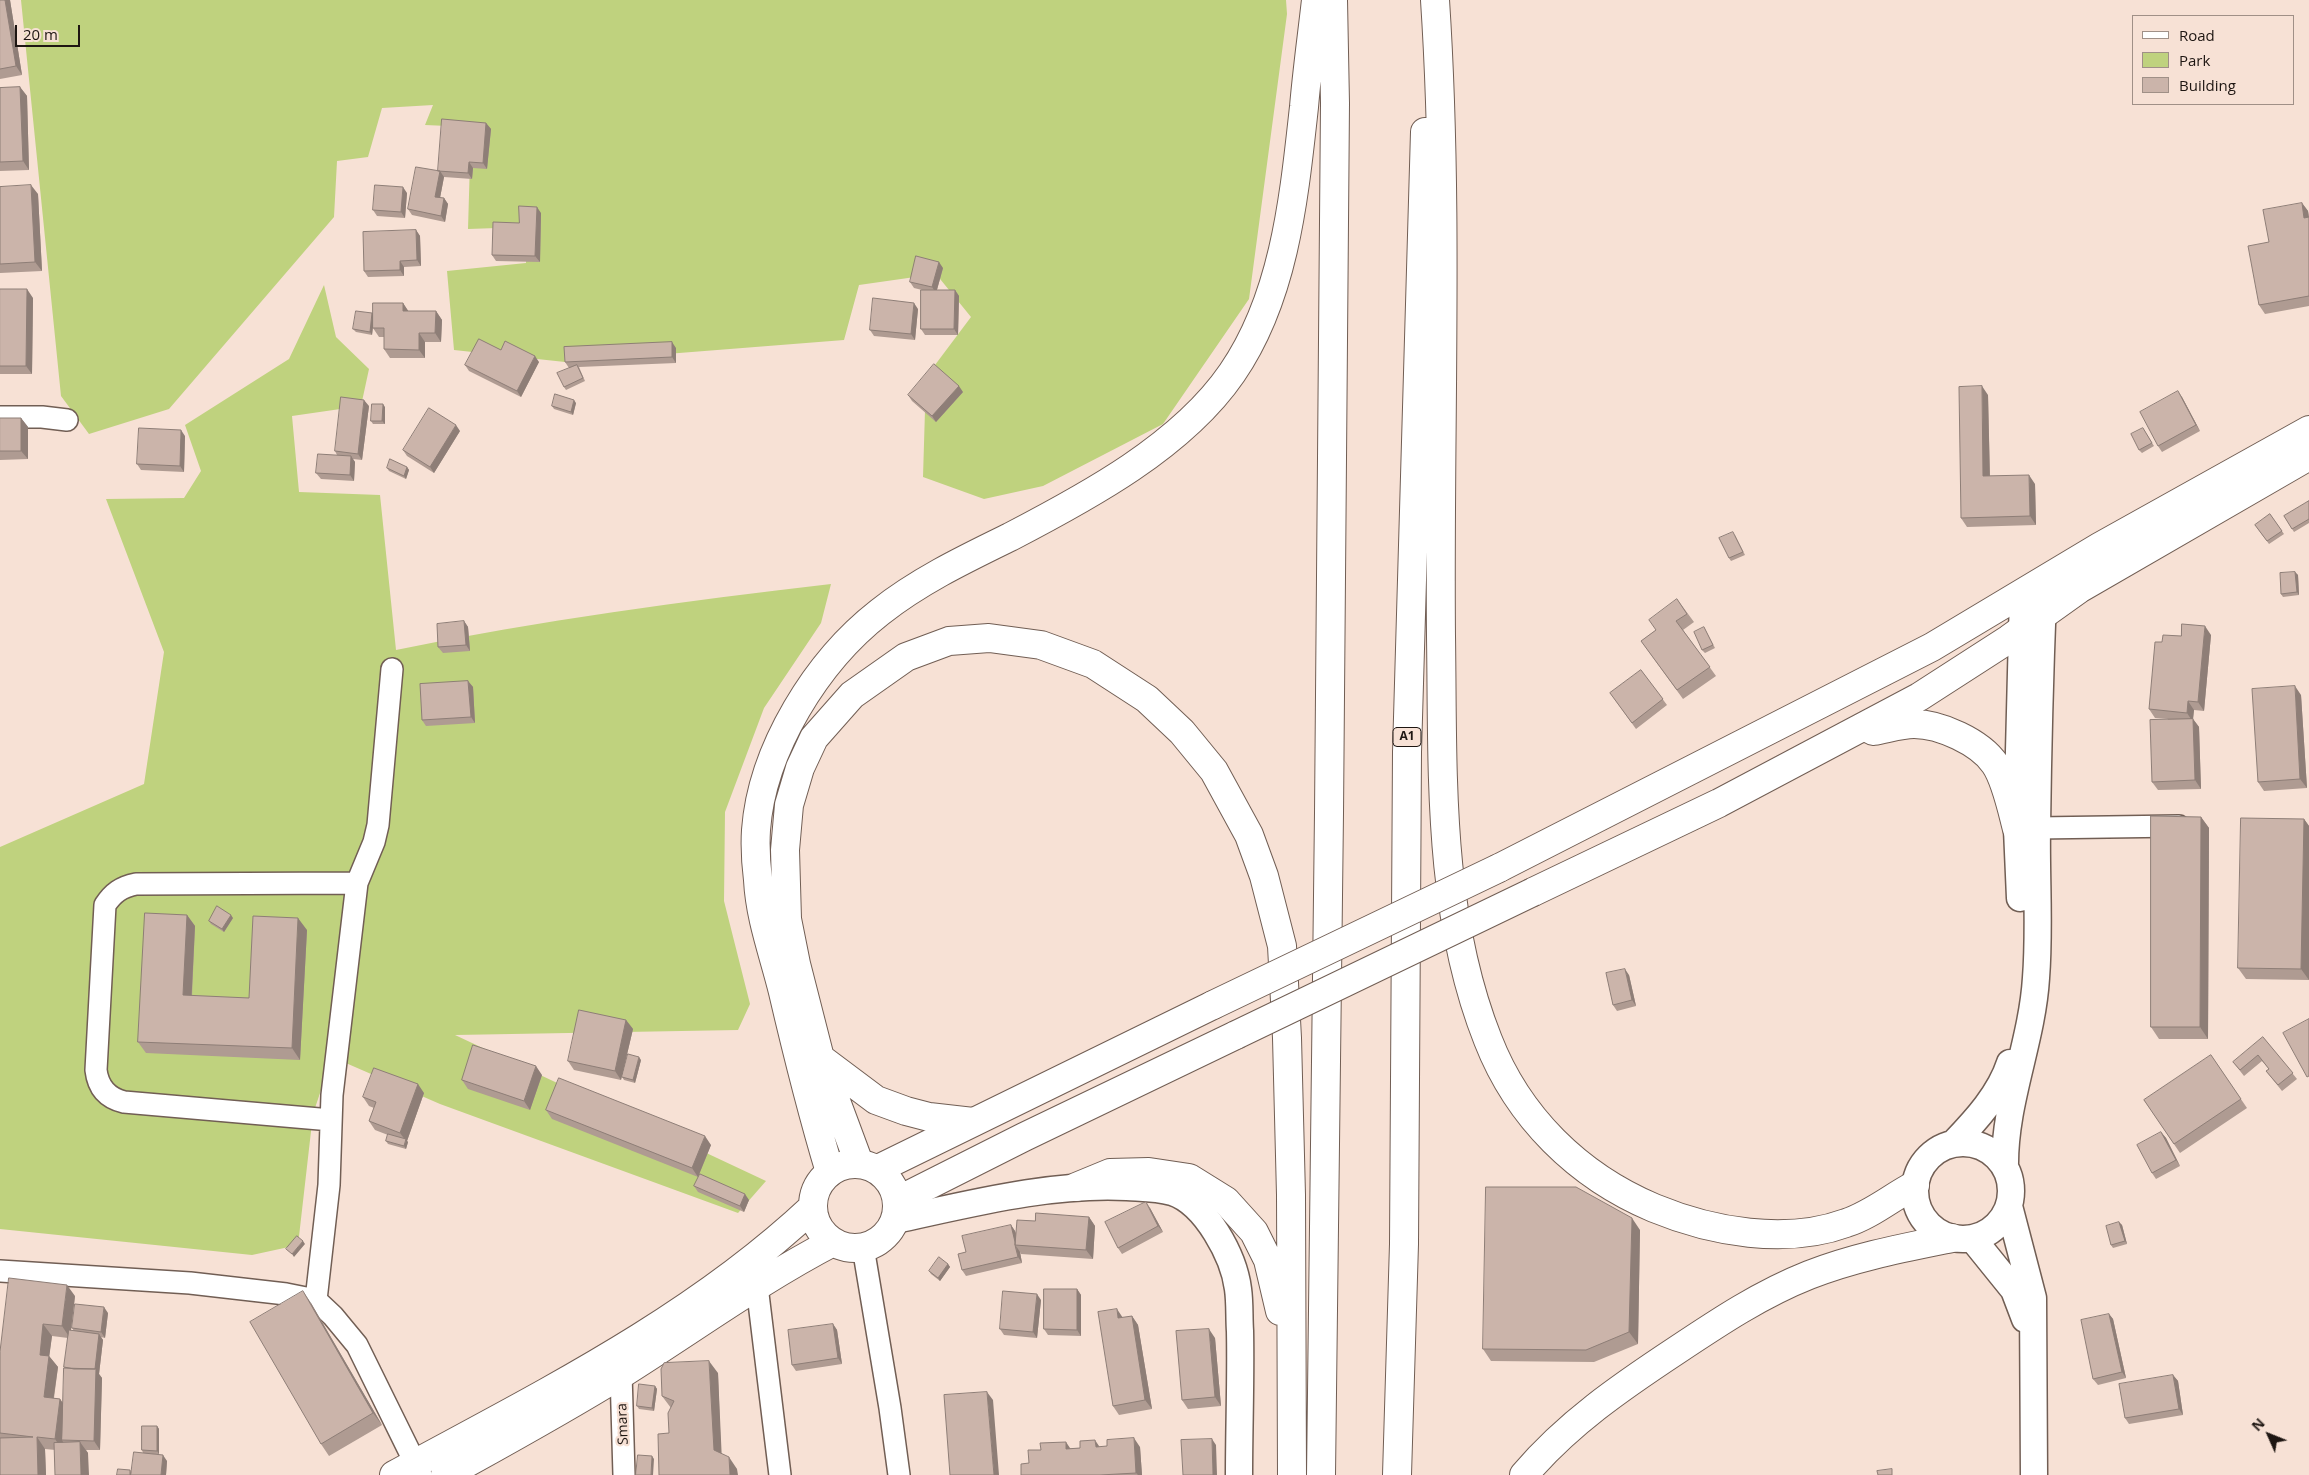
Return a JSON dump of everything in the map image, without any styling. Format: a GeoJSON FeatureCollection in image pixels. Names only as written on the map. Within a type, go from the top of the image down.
{"type":"FeatureCollection","features":[{"type":"Feature","properties":{"kind":"main road"},"geometry":{"type":"LineString","coordinates":[[830,1172],[811,1108],[768,939],[758,883],[756,830],[764,786],[772,764],[799,702],[832,657],[878,613],[922,583],[1088,495],[1132,468],[1200,413],[1232,373],[1262,320],[1282,256],[1297,166],[1316,0]]}},
{"type":"Feature","properties":{"kind":"main road"},"geometry":{"type":"LineString","coordinates":[[1321,1475],[1335,103],[1333,0]]}},
{"type":"Feature","properties":{"kind":"main road"},"geometry":{"type":"LineString","coordinates":[[1434,0],[1439,58],[1444,238],[1440,552],[1442,737],[1447,854],[1456,933],[1471,994],[1489,1043],[1516,1095],[1533,1120],[1551,1139],[1591,1173],[1640,1202],[1667,1214],[1725,1229],[1783,1233],[1812,1231],[1847,1223],[1864,1216],[1915,1185]]}},
{"type":"Feature","properties":{"kind":"main road","name":"A1"},"geometry":{"type":"LineString","coordinates":[[1397,1475],[1404,1244],[1407,752],[1422,184],[1434,0]]}},
{"type":"Feature","properties":{"kind":"main road"},"geometry":{"type":"LineString","coordinates":[[1292,1475],[1291,1195],[1282,955],[1264,876],[1248,835],[1214,771],[1182,732],[1146,699],[1094,664],[1041,645],[989,638],[949,641],[906,657],[852,695],[814,738],[800,768],[789,805],[785,850],[787,919],[796,964],[820,1058],[868,1166],[892,1183],[896,1211],[888,1233],[863,1247],[847,1247],[832,1242],[819,1226],[813,1207],[815,1194],[820,1182],[830,1172],[844,1165],[868,1166],[973,1122],[1213,1005],[1499,868],[1888,670],[2099,547],[2309,430]]}},
{"type":"Feature","properties":{"kind":"main road"},"geometry":{"type":"LineString","coordinates":[[896,1211],[1024,1137],[1719,803],[1847,736],[1919,697],[2079,588],[2309,456]]}},
{"type":"Feature","properties":{"kind":"main road"},"geometry":{"type":"LineString","coordinates":[[1847,736],[1914,724],[1930,726],[1960,736],[1979,749],[1995,764],[2006,790],[2027,829]]}},
{"type":"Feature","properties":{"kind":"main road"},"geometry":{"type":"LineString","coordinates":[[820,1058],[876,1100],[929,1117],[973,1122]]}},
{"type":"Feature","properties":{"kind":"main road"},"geometry":{"type":"LineString","coordinates":[[1076,1187],[1110,1174],[1149,1172],[1189,1178],[1226,1201],[1254,1232],[1268,1260],[1293,1364]]}},
{"type":"Feature","properties":{"kind":"main road"},"geometry":{"type":"LineString","coordinates":[[410,1471],[654,1327],[755,1258],[813,1207]]}},
{"type":"Feature","properties":{"kind":"main road"},"geometry":{"type":"LineString","coordinates":[[1524,1475],[1553,1443],[1608,1396],[1736,1311],[1790,1284],[1843,1263],[1880,1253],[1962,1238]]}},
{"type":"Feature","properties":{"kind":"main road"},"geometry":{"type":"LineString","coordinates":[[445,1475],[622,1374],[757,1286],[832,1242]]}},
{"type":"Feature","properties":{"kind":"street"},"geometry":{"type":"LineString","coordinates":[[0,417],[42,417],[67,420]]}},
{"type":"Feature","properties":{"kind":"street"},"geometry":{"type":"LineString","coordinates":[[1954,1143],[1982,1112],[2006,1076],[2019,1028],[2024,980],[2033,587]]}},
{"type":"Feature","properties":{"kind":"street"},"geometry":{"type":"LineString","coordinates":[[316,1300],[329,1185],[332,1095],[357,882],[377,834],[392,669]]}},
{"type":"Feature","properties":{"kind":"street"},"geometry":{"type":"LineString","coordinates":[[2027,829],[2196,825]]}},
{"type":"Feature","properties":{"kind":"street"},"geometry":{"type":"LineString","coordinates":[[2027,829],[2037,949],[2034,1003],[2024,1059],[2009,1110],[2005,1167],[2011,1186],[2009,1206],[2033,1298],[2034,1475]]}},
{"type":"Feature","properties":{"kind":"street"},"geometry":{"type":"LineString","coordinates":[[331,1120],[124,1102],[105,1092],[97,1078],[96,1070],[105,905],[117,891],[126,886],[136,884],[357,882]]}},
{"type":"Feature","properties":{"kind":"street"},"geometry":{"type":"LineString","coordinates":[[2005,1167],[1996,1155],[1983,1147],[1964,1142],[1944,1146],[1928,1158],[1917,1175],[1915,1185],[1916,1205],[1934,1230],[1962,1238],[2014,1290],[2033,1338]]}},
{"type":"Feature","properties":{"kind":"street"},"geometry":{"type":"LineString","coordinates":[[896,1211],[983,1201],[1076,1187],[1150,1188],[1174,1193],[1193,1206],[1205,1218],[1225,1245],[1238,1289],[1240,1349],[1238,1475]]}},
{"type":"Feature","properties":{"kind":"street"},"geometry":{"type":"LineString","coordinates":[[1962,1238],[1991,1230],[2001,1220],[2009,1206]]}},
{"type":"Feature","properties":{"kind":"street"},"geometry":{"type":"LineString","coordinates":[[863,1247],[890,1408],[898,1475]]}},
{"type":"Feature","properties":{"kind":"street"},"geometry":{"type":"LineString","coordinates":[[0,1271],[190,1283],[286,1294],[316,1300],[333,1316],[357,1345],[410,1471]]}},
{"type":"Feature","properties":{"kind":"street"},"geometry":{"type":"LineString","coordinates":[[757,1286],[780,1475]]}},
{"type":"Feature","properties":{"kind":"street","name":"Smara"},"geometry":{"type":"LineString","coordinates":[[622,1374],[624,1475]]}},
{"type":"Feature","properties":{"kind":"green space"},"geometry":{"type":"Polygon","coordinates":[[[21,0],[1286,0],[1287,14],[1249,299],[1163,424],[1043,486],[984,499],[923,477],[926,377],[971,317],[936,274],[859,285],[844,340],[565,362],[454,350],[447,271],[526,263],[526,227],[468,229],[471,127],[425,125],[433,105],[382,108],[368,157],[337,161],[334,217],[169,409],[89,434],[61,396],[21,0]]]}},
{"type":"Feature","properties":{"kind":"green space"},"geometry":{"type":"Polygon","coordinates":[[[324,285],[336,337],[369,369],[361,406],[292,416],[299,492],[380,495],[396,650],[504,629],[613,612],[831,584],[821,623],[764,708],[725,812],[724,901],[750,1004],[738,1030],[455,1035],[766,1181],[738,1213],[440,1104],[332,1057],[313,1114],[298,1245],[252,1255],[0,1229],[0,847],[144,784],[164,652],[106,499],[184,498],[201,471],[185,425],[289,359],[324,285]]]}},
{"type":"Feature","properties":{"kind":"building"},"geometry":{"type":"Polygon","coordinates":[[[0,0],[5,0],[16,66],[0,69],[0,0]]]}},
{"type":"Feature","properties":{"kind":"building"},"geometry":{"type":"Polygon","coordinates":[[[20,87],[23,161],[0,162],[0,88],[20,87]]]}},
{"type":"Feature","properties":{"kind":"building"},"geometry":{"type":"Polygon","coordinates":[[[442,119],[486,123],[483,163],[469,162],[468,173],[438,171],[442,119]]]}},
{"type":"Feature","properties":{"kind":"building"},"geometry":{"type":"Polygon","coordinates":[[[416,167],[440,171],[435,197],[444,198],[441,216],[408,209],[416,167]]]}},
{"type":"Feature","properties":{"kind":"building"},"geometry":{"type":"Polygon","coordinates":[[[31,185],[35,262],[0,264],[0,187],[31,185]]]}},
{"type":"Feature","properties":{"kind":"building"},"geometry":{"type":"Polygon","coordinates":[[[375,185],[403,187],[401,212],[373,210],[375,185]]]}},
{"type":"Feature","properties":{"kind":"building"},"geometry":{"type":"Polygon","coordinates":[[[2302,203],[2304,218],[2309,217],[2309,296],[2259,305],[2248,246],[2269,242],[2263,210],[2302,203]]]}},
{"type":"Feature","properties":{"kind":"building"},"geometry":{"type":"Polygon","coordinates":[[[519,206],[537,207],[535,256],[492,255],[493,222],[519,223],[519,206]]]}},
{"type":"Feature","properties":{"kind":"building"},"geometry":{"type":"Polygon","coordinates":[[[416,230],[417,260],[400,261],[400,270],[364,271],[363,232],[416,230]]]}},
{"type":"Feature","properties":{"kind":"building"},"geometry":{"type":"Polygon","coordinates":[[[916,256],[939,262],[932,287],[910,282],[916,256]]]}},
{"type":"Feature","properties":{"kind":"building"},"geometry":{"type":"Polygon","coordinates":[[[0,289],[27,289],[26,366],[0,366],[0,289]]]}},
{"type":"Feature","properties":{"kind":"building"},"geometry":{"type":"Polygon","coordinates":[[[921,290],[955,290],[954,329],[921,329],[921,290]]]}},
{"type":"Feature","properties":{"kind":"building"},"geometry":{"type":"Polygon","coordinates":[[[873,298],[914,303],[911,334],[870,330],[873,298]]]}},
{"type":"Feature","properties":{"kind":"building"},"geometry":{"type":"Polygon","coordinates":[[[373,303],[403,303],[403,311],[436,311],[435,333],[419,333],[419,350],[384,349],[384,328],[373,328],[373,303]]]}},
{"type":"Feature","properties":{"kind":"building"},"geometry":{"type":"Polygon","coordinates":[[[356,311],[372,313],[370,332],[353,329],[356,311]]]}},
{"type":"Feature","properties":{"kind":"building"},"geometry":{"type":"Polygon","coordinates":[[[479,339],[501,350],[505,341],[535,356],[517,391],[465,365],[479,339]]]}},
{"type":"Feature","properties":{"kind":"building"},"geometry":{"type":"Polygon","coordinates":[[[672,342],[672,357],[565,362],[564,347],[672,342]]]}},
{"type":"Feature","properties":{"kind":"building"},"geometry":{"type":"Polygon","coordinates":[[[934,364],[959,386],[932,416],[908,395],[934,364]]]}},
{"type":"Feature","properties":{"kind":"building"},"geometry":{"type":"Polygon","coordinates":[[[577,365],[583,378],[564,387],[557,373],[577,365]]]}},
{"type":"Feature","properties":{"kind":"building"},"geometry":{"type":"Polygon","coordinates":[[[1982,386],[1983,476],[2029,475],[2030,516],[1961,518],[1959,387],[1982,386]]]}},
{"type":"Feature","properties":{"kind":"building"},"geometry":{"type":"Polygon","coordinates":[[[2178,391],[2196,425],[2158,446],[2140,412],[2178,391]]]}},
{"type":"Feature","properties":{"kind":"building"},"geometry":{"type":"Polygon","coordinates":[[[555,394],[574,400],[571,412],[552,406],[555,394]]]}},
{"type":"Feature","properties":{"kind":"building"},"geometry":{"type":"Polygon","coordinates":[[[341,397],[364,400],[358,454],[335,451],[341,397]]]}},
{"type":"Feature","properties":{"kind":"building"},"geometry":{"type":"Polygon","coordinates":[[[372,404],[383,404],[382,421],[371,421],[372,404]]]}},
{"type":"Feature","properties":{"kind":"building"},"geometry":{"type":"Polygon","coordinates":[[[429,408],[456,425],[430,467],[403,450],[429,408]]]}},
{"type":"Feature","properties":{"kind":"building"},"geometry":{"type":"Polygon","coordinates":[[[0,418],[21,418],[21,451],[0,451],[0,418]]]}},
{"type":"Feature","properties":{"kind":"building"},"geometry":{"type":"Polygon","coordinates":[[[139,428],[181,430],[180,466],[137,464],[139,428]]]}},
{"type":"Feature","properties":{"kind":"building"},"geometry":{"type":"Polygon","coordinates":[[[2143,428],[2152,443],[2139,450],[2131,434],[2143,428]]]}},
{"type":"Feature","properties":{"kind":"building"},"geometry":{"type":"Polygon","coordinates":[[[318,454],[351,456],[350,475],[316,473],[318,454]]]}},
{"type":"Feature","properties":{"kind":"building"},"geometry":{"type":"Polygon","coordinates":[[[390,459],[407,467],[404,476],[387,468],[390,459]]]}},
{"type":"Feature","properties":{"kind":"building"},"geometry":{"type":"Polygon","coordinates":[[[2309,501],[2309,519],[2292,529],[2284,516],[2309,501]]]}},
{"type":"Feature","properties":{"kind":"building"},"geometry":{"type":"Polygon","coordinates":[[[2270,514],[2282,531],[2267,541],[2255,525],[2270,514]]]}},
{"type":"Feature","properties":{"kind":"building"},"geometry":{"type":"Polygon","coordinates":[[[1733,532],[1743,552],[1729,558],[1719,538],[1733,532]]]}},
{"type":"Feature","properties":{"kind":"building"},"geometry":{"type":"Polygon","coordinates":[[[2295,572],[2297,592],[2281,594],[2280,573],[2295,572]]]}},
{"type":"Feature","properties":{"kind":"building"},"geometry":{"type":"Polygon","coordinates":[[[1677,599],[1687,614],[1676,621],[1710,667],[1677,690],[1641,641],[1656,630],[1649,620],[1677,599]]]}},
{"type":"Feature","properties":{"kind":"building"},"geometry":{"type":"Polygon","coordinates":[[[464,621],[466,645],[438,647],[437,624],[464,621]]]}},
{"type":"Feature","properties":{"kind":"building"},"geometry":{"type":"Polygon","coordinates":[[[2182,624],[2205,626],[2198,702],[2188,701],[2187,713],[2149,709],[2155,642],[2162,642],[2163,635],[2181,636],[2182,624]]]}},
{"type":"Feature","properties":{"kind":"building"},"geometry":{"type":"Polygon","coordinates":[[[1704,627],[1713,645],[1702,650],[1694,632],[1704,627]]]}},
{"type":"Feature","properties":{"kind":"building"},"geometry":{"type":"Polygon","coordinates":[[[1641,670],[1663,699],[1632,723],[1610,693],[1641,670]]]}},
{"type":"Feature","properties":{"kind":"building"},"geometry":{"type":"Polygon","coordinates":[[[468,681],[471,717],[422,720],[420,684],[468,681]]]}},
{"type":"Feature","properties":{"kind":"building"},"geometry":{"type":"Polygon","coordinates":[[[2295,686],[2300,779],[2258,782],[2252,689],[2295,686]]]}},
{"type":"Feature","properties":{"kind":"building"},"geometry":{"type":"Polygon","coordinates":[[[2193,719],[2195,780],[2152,782],[2150,720],[2193,719]]]}},
{"type":"Feature","properties":{"kind":"building"},"geometry":{"type":"Polygon","coordinates":[[[2151,816],[2201,817],[2200,1027],[2151,1027],[2151,816]]]}},
{"type":"Feature","properties":{"kind":"building"},"geometry":{"type":"Polygon","coordinates":[[[2241,818],[2304,819],[2301,969],[2238,968],[2241,818]]]}},
{"type":"Feature","properties":{"kind":"building"},"geometry":{"type":"Polygon","coordinates":[[[217,906],[231,915],[222,929],[209,921],[217,906]]]}},
{"type":"Feature","properties":{"kind":"building"},"geometry":{"type":"Polygon","coordinates":[[[145,913],[187,915],[183,995],[249,998],[253,916],[298,918],[292,1048],[138,1042],[145,913]]]}},
{"type":"Feature","properties":{"kind":"building"},"geometry":{"type":"Polygon","coordinates":[[[1625,969],[1632,1000],[1613,1005],[1606,973],[1625,969]]]}},
{"type":"Feature","properties":{"kind":"building"},"geometry":{"type":"Polygon","coordinates":[[[579,1010],[626,1020],[615,1071],[568,1061],[579,1010]]]}},
{"type":"Feature","properties":{"kind":"building"},"geometry":{"type":"Polygon","coordinates":[[[2309,1019],[2309,1076],[2307,1077],[2283,1033],[2309,1019]]]}},
{"type":"Feature","properties":{"kind":"building"},"geometry":{"type":"Polygon","coordinates":[[[2263,1037],[2293,1073],[2278,1085],[2266,1071],[2269,1069],[2258,1055],[2240,1070],[2233,1062],[2263,1037]]]}},
{"type":"Feature","properties":{"kind":"building"},"geometry":{"type":"Polygon","coordinates":[[[473,1045],[536,1066],[524,1101],[462,1080],[473,1045]]]}},
{"type":"Feature","properties":{"kind":"building"},"geometry":{"type":"Polygon","coordinates":[[[628,1054],[639,1057],[633,1080],[622,1077],[628,1054]]]}},
{"type":"Feature","properties":{"kind":"building"},"geometry":{"type":"Polygon","coordinates":[[[2211,1055],[2241,1099],[2174,1144],[2144,1100],[2211,1055]]]}},
{"type":"Feature","properties":{"kind":"building"},"geometry":{"type":"Polygon","coordinates":[[[374,1068],[418,1084],[400,1133],[369,1121],[376,1102],[363,1097],[374,1068]]]}},
{"type":"Feature","properties":{"kind":"building"},"geometry":{"type":"Polygon","coordinates":[[[559,1078],[705,1136],[692,1168],[546,1110],[559,1078]]]}},
{"type":"Feature","properties":{"kind":"building"},"geometry":{"type":"Polygon","coordinates":[[[2161,1132],[2176,1160],[2152,1173],[2137,1145],[2161,1132]]]}},
{"type":"Feature","properties":{"kind":"building"},"geometry":{"type":"Polygon","coordinates":[[[388,1134],[406,1139],[404,1146],[386,1141],[388,1134]]]}},
{"type":"Feature","properties":{"kind":"building"},"geometry":{"type":"Polygon","coordinates":[[[700,1174],[745,1194],[740,1206],[694,1186],[700,1174]]]}},
{"type":"Feature","properties":{"kind":"building"},"geometry":{"type":"Polygon","coordinates":[[[1486,1187],[1576,1187],[1632,1218],[1629,1332],[1586,1350],[1483,1349],[1486,1187]]]}},
{"type":"Feature","properties":{"kind":"building"},"geometry":{"type":"Polygon","coordinates":[[[1146,1202],[1158,1226],[1118,1248],[1105,1222],[1146,1202]]]}},
{"type":"Feature","properties":{"kind":"building"},"geometry":{"type":"Polygon","coordinates":[[[1036,1213],[1089,1217],[1086,1250],[1015,1245],[1017,1220],[1035,1221],[1036,1213]]]}},
{"type":"Feature","properties":{"kind":"building"},"geometry":{"type":"Polygon","coordinates":[[[2119,1222],[2125,1241],[2111,1245],[2106,1226],[2119,1222]]]}},
{"type":"Feature","properties":{"kind":"building"},"geometry":{"type":"Polygon","coordinates":[[[1011,1225],[1018,1257],[962,1270],[958,1254],[966,1252],[962,1236],[1011,1225]]]}},
{"type":"Feature","properties":{"kind":"building"},"geometry":{"type":"Polygon","coordinates":[[[297,1236],[303,1241],[292,1254],[286,1249],[297,1236]]]}},
{"type":"Feature","properties":{"kind":"building"},"geometry":{"type":"Polygon","coordinates":[[[939,1257],[948,1264],[938,1278],[929,1271],[939,1257]]]}},
{"type":"Feature","properties":{"kind":"building"},"geometry":{"type":"Polygon","coordinates":[[[9,1278],[67,1285],[62,1326],[43,1324],[40,1355],[49,1356],[44,1397],[60,1399],[55,1439],[37,1437],[38,1475],[0,1475],[0,1438],[33,1437],[0,1433],[0,1352],[9,1278]]]}},
{"type":"Feature","properties":{"kind":"building"},"geometry":{"type":"Polygon","coordinates":[[[1044,1289],[1077,1289],[1077,1330],[1044,1329],[1044,1289]]]}},
{"type":"Feature","properties":{"kind":"building"},"geometry":{"type":"Polygon","coordinates":[[[303,1291],[373,1413],[321,1444],[250,1322],[303,1291]]]}},
{"type":"Feature","properties":{"kind":"building"},"geometry":{"type":"Polygon","coordinates":[[[1003,1291],[1037,1294],[1033,1332],[1000,1329],[1003,1291]]]}},
{"type":"Feature","properties":{"kind":"building"},"geometry":{"type":"Polygon","coordinates":[[[75,1304],[104,1307],[101,1332],[72,1328],[75,1304]]]}},
{"type":"Feature","properties":{"kind":"building"},"geometry":{"type":"Polygon","coordinates":[[[1117,1309],[1118,1318],[1132,1316],[1145,1400],[1113,1406],[1098,1312],[1117,1309]]]}},
{"type":"Feature","properties":{"kind":"building"},"geometry":{"type":"Polygon","coordinates":[[[2109,1314],[2122,1372],[2093,1379],[2081,1320],[2109,1314]]]}},
{"type":"Feature","properties":{"kind":"building"},"geometry":{"type":"Polygon","coordinates":[[[833,1324],[838,1358],[792,1365],[788,1330],[833,1324]]]}},
{"type":"Feature","properties":{"kind":"building"},"geometry":{"type":"Polygon","coordinates":[[[1209,1329],[1215,1397],[1182,1400],[1176,1331],[1209,1329]]]}},
{"type":"Feature","properties":{"kind":"building"},"geometry":{"type":"Polygon","coordinates":[[[69,1330],[99,1334],[95,1369],[64,1367],[69,1330]]]}},
{"type":"Feature","properties":{"kind":"building"},"geometry":{"type":"Polygon","coordinates":[[[709,1361],[714,1450],[729,1457],[730,1475],[659,1475],[658,1434],[669,1433],[668,1413],[674,1401],[662,1396],[661,1369],[664,1363],[709,1361]]]}},
{"type":"Feature","properties":{"kind":"building"},"geometry":{"type":"Polygon","coordinates":[[[64,1368],[96,1369],[94,1441],[62,1440],[64,1368]]]}},
{"type":"Feature","properties":{"kind":"building"},"geometry":{"type":"Polygon","coordinates":[[[2173,1375],[2179,1409],[2125,1418],[2119,1384],[2173,1375]]]}},
{"type":"Feature","properties":{"kind":"building"},"geometry":{"type":"Polygon","coordinates":[[[639,1384],[655,1386],[652,1408],[637,1406],[639,1384]]]}},
{"type":"Feature","properties":{"kind":"building"},"geometry":{"type":"Polygon","coordinates":[[[987,1392],[994,1475],[950,1475],[944,1395],[987,1392]]]}},
{"type":"Feature","properties":{"kind":"building"},"geometry":{"type":"Polygon","coordinates":[[[142,1426],[157,1426],[157,1451],[142,1450],[142,1426]]]}},
{"type":"Feature","properties":{"kind":"building"},"geometry":{"type":"Polygon","coordinates":[[[1134,1438],[1136,1473],[1021,1475],[1021,1464],[1029,1463],[1028,1450],[1041,1450],[1040,1443],[1066,1442],[1066,1449],[1080,1448],[1080,1441],[1095,1440],[1096,1447],[1107,1446],[1107,1440],[1134,1438]]]}},
{"type":"Feature","properties":{"kind":"building"},"geometry":{"type":"Polygon","coordinates":[[[1212,1439],[1213,1475],[1183,1475],[1181,1440],[1212,1439]]]}},
{"type":"Feature","properties":{"kind":"building"},"geometry":{"type":"Polygon","coordinates":[[[80,1442],[81,1475],[55,1475],[54,1443],[80,1442]]]}},
{"type":"Feature","properties":{"kind":"building"},"geometry":{"type":"Polygon","coordinates":[[[134,1452],[163,1455],[161,1475],[131,1475],[134,1452]]]}},
{"type":"Feature","properties":{"kind":"building"},"geometry":{"type":"Polygon","coordinates":[[[638,1455],[652,1456],[651,1475],[636,1475],[638,1455]]]}},
{"type":"Feature","properties":{"kind":"building"},"geometry":{"type":"Polygon","coordinates":[[[118,1469],[130,1470],[130,1475],[117,1475],[118,1469]]]}},
{"type":"Feature","properties":{"kind":"building"},"geometry":{"type":"Polygon","coordinates":[[[1892,1469],[1892,1475],[1878,1475],[1877,1471],[1892,1469]]]}}]}
